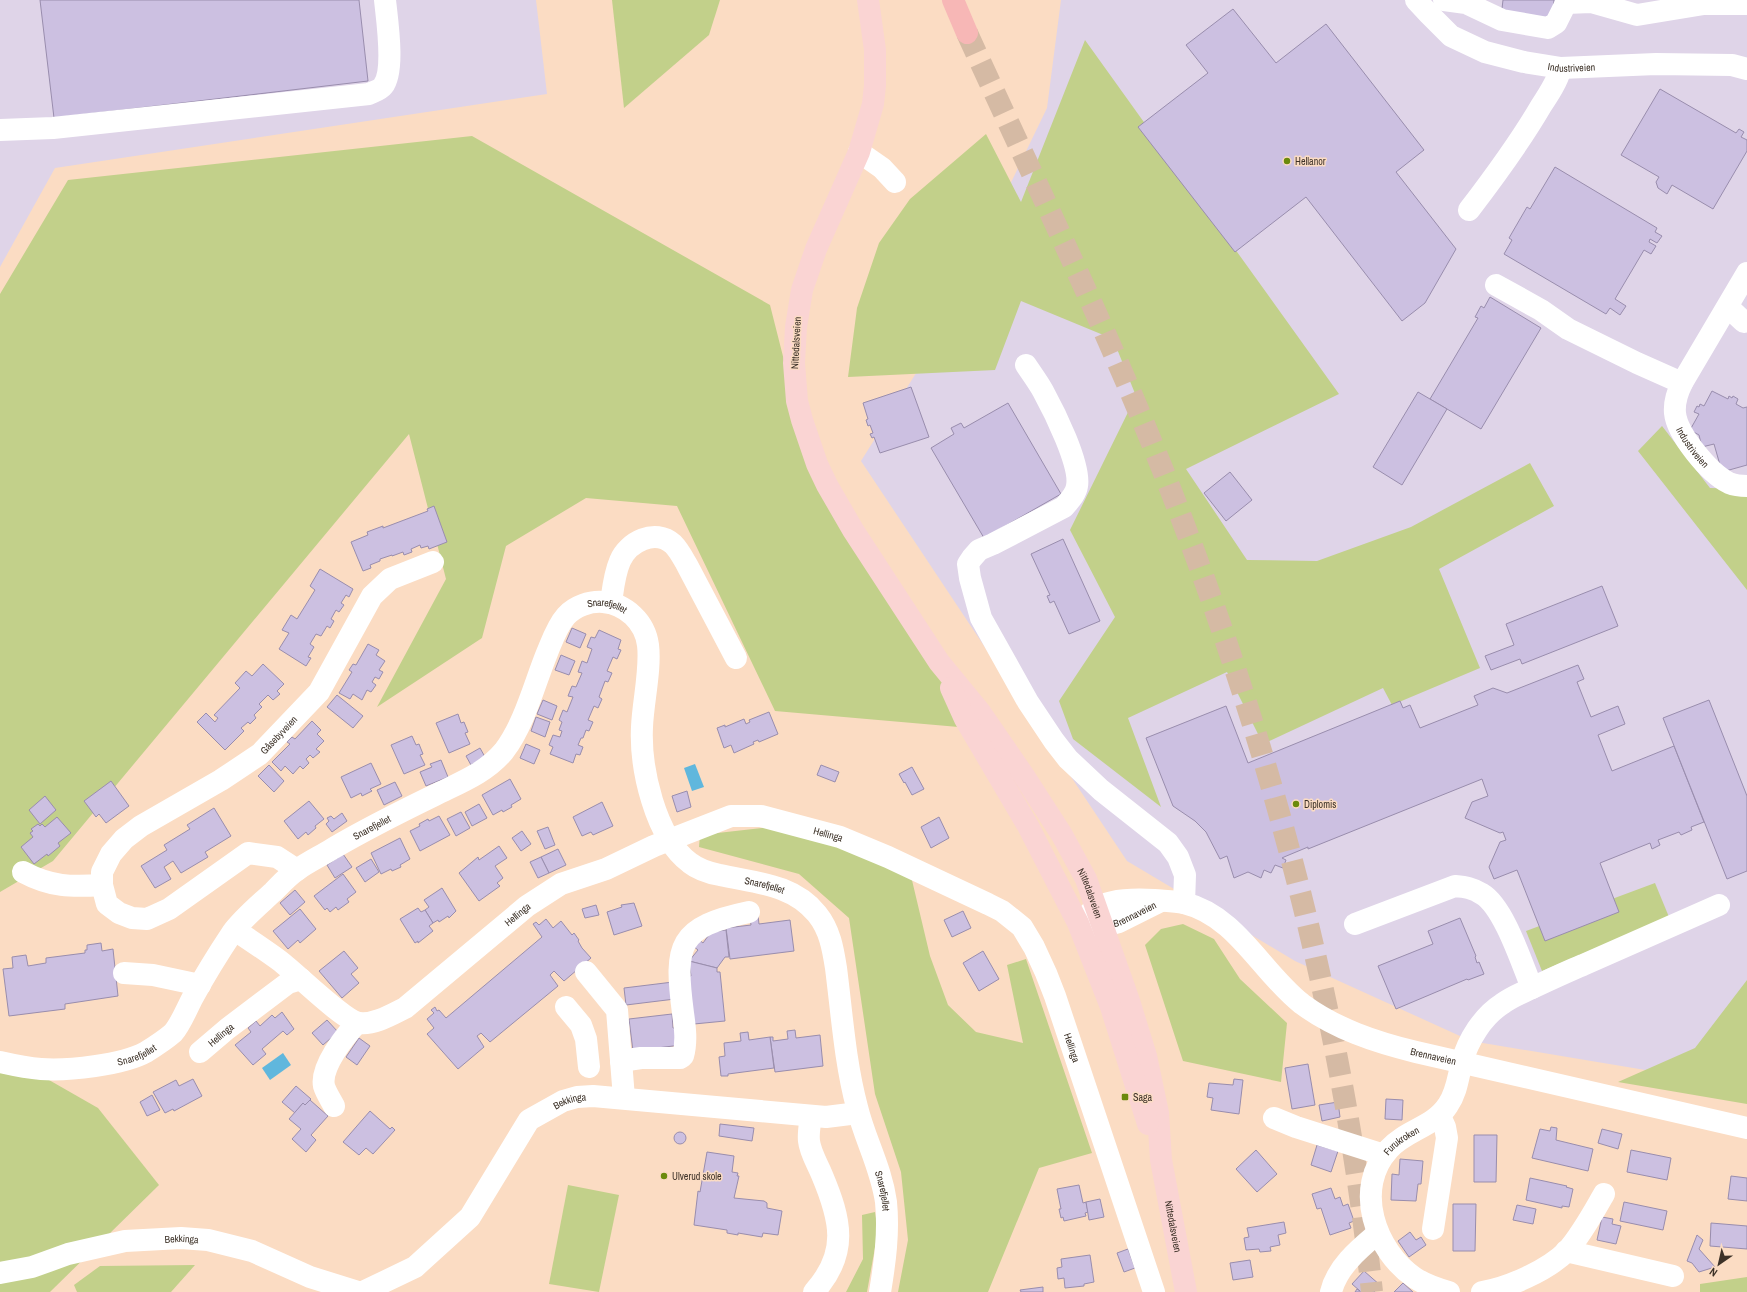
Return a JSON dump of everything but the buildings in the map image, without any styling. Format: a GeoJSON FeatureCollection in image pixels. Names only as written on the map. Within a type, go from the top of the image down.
{"type":"FeatureCollection","features":[{"type":"Feature","properties":{"kind":"highway"},"geometry":{"type":"LineString","coordinates":[[953,0],[967,33]]}},
{"type":"Feature","properties":{"kind":"main road","name":"Nittedalsveien"},"geometry":{"type":"LineString","coordinates":[[868,0],[875,50],[875,85],[869,120],[859,152],[816,248],[802,290],[794,345],[797,401],[808,440],[830,492],[939,662],[980,712],[1049,813],[1086,879],[1130,1001],[1146,1056],[1158,1113],[1161,1160],[1186,1292]]}},
{"type":"Feature","properties":{"kind":"main road","name":"Nittedalsveien"},"geometry":{"type":"LineString","coordinates":[[939,662],[965,719],[1004,783],[1036,840],[1078,923],[1111,1007],[1145,1116],[1161,1160]]}},
{"type":"Feature","properties":{"kind":"street"},"geometry":{"type":"LineString","coordinates":[[0,130],[53,128],[369,94],[382,87],[388,76],[389,62],[385,0]]}},
{"type":"Feature","properties":{"kind":"street"},"geometry":{"type":"LineString","coordinates":[[1432,4],[1466,3],[1502,20],[1548,28],[1556,23],[1566,3],[1591,2],[1637,15],[1704,4],[1747,4]]}},
{"type":"Feature","properties":{"kind":"street","name":"Industriveien"},"geometry":{"type":"LineString","coordinates":[[1432,4],[1451,36],[1484,52],[1561,68],[1656,64],[1732,65],[1747,69]]}},
{"type":"Feature","properties":{"kind":"street"},"geometry":{"type":"LineString","coordinates":[[1469,210],[1508,159],[1537,114],[1558,77],[1561,68]]}},
{"type":"Feature","properties":{"kind":"street"},"geometry":{"type":"LineString","coordinates":[[859,152],[882,168],[895,182]]}},
{"type":"Feature","properties":{"kind":"street","name":"Industriveien"},"geometry":{"type":"LineString","coordinates":[[1747,273],[1682,383],[1675,403],[1675,414],[1684,437],[1708,466],[1729,483],[1747,486]]}},
{"type":"Feature","properties":{"kind":"street"},"geometry":{"type":"LineString","coordinates":[[1496,285],[1541,310],[1568,329],[1637,364],[1682,383]]}},
{"type":"Feature","properties":{"kind":"street"},"geometry":{"type":"LineString","coordinates":[[1728,307],[1744,322]]}},
{"type":"Feature","properties":{"kind":"street"},"geometry":{"type":"LineString","coordinates":[[1026,365],[1043,390],[1067,441],[1077,476],[1077,487],[1071,499],[1064,507],[979,550],[972,558],[968,564],[970,578],[981,618],[1028,702],[1063,753],[1101,790],[1168,843],[1178,857],[1185,875],[1184,903]]}},
{"type":"Feature","properties":{"kind":"street"},"geometry":{"type":"LineString","coordinates":[[611,603],[616,571],[629,548],[636,542],[649,538],[658,537],[667,540],[678,550],[687,564],[736,658]]}},
{"type":"Feature","properties":{"kind":"street","name":"Gåsebyveien"},"geometry":{"type":"LineString","coordinates":[[297,870],[277,857],[248,853],[169,908],[147,920],[132,918],[119,913],[107,904],[102,885],[102,872],[111,854],[124,839],[141,826],[221,780],[260,754],[320,692],[372,596],[390,579],[433,562]]}},
{"type":"Feature","properties":{"kind":"street","name":"Snarefjellet"},"geometry":{"type":"LineString","coordinates":[[0,1062],[44,1069],[101,1066],[143,1053],[174,1032],[200,985],[234,930],[297,870],[366,829],[485,770],[504,750],[522,718],[552,640],[566,616],[578,607],[587,604],[596,602],[611,603],[626,610],[634,617],[643,629],[647,641],[648,664],[642,728],[644,768],[648,789],[655,808],[676,850],[693,865],[711,873],[768,884],[783,889],[806,903],[822,920],[831,940],[847,1057],[858,1113],[880,1172],[885,1199],[888,1223],[880,1292]]}},
{"type":"Feature","properties":{"kind":"street","name":"Hellinga"},"geometry":{"type":"LineString","coordinates":[[357,1023],[384,1019],[404,1008],[527,906],[561,884],[606,869],[670,840],[731,816],[761,816],[840,837],[988,904],[1015,920],[1022,927],[1034,947],[1055,996],[1154,1292]]}},
{"type":"Feature","properties":{"kind":"street"},"geometry":{"type":"LineString","coordinates":[[23,872],[38,880],[58,886],[75,887],[102,885]]}},
{"type":"Feature","properties":{"kind":"street"},"geometry":{"type":"LineString","coordinates":[[1355,924],[1455,886],[1468,887],[1483,894],[1496,909],[1510,934],[1532,988]]}},
{"type":"Feature","properties":{"kind":"street","name":"Brennaveien"},"geometry":{"type":"LineString","coordinates":[[1078,923],[1100,917],[1126,919],[1162,901],[1184,903],[1207,912],[1228,927],[1282,986],[1318,1015],[1372,1040],[1747,1128]]}},
{"type":"Feature","properties":{"kind":"street","name":"Furukroken"},"geometry":{"type":"LineString","coordinates":[[1450,1292],[1415,1278],[1393,1257],[1378,1233],[1370,1195],[1374,1174],[1384,1155],[1399,1140],[1440,1116],[1452,1098],[1460,1077],[1462,1062],[1472,1037],[1489,1015],[1502,1004],[1532,988],[1719,905]]}},
{"type":"Feature","properties":{"kind":"street"},"geometry":{"type":"LineString","coordinates":[[621,1060],[641,1058],[680,1058],[683,1056],[686,1038],[680,976],[682,950],[687,939],[696,930],[718,919],[749,912]]}},
{"type":"Feature","properties":{"kind":"street"},"geometry":{"type":"LineString","coordinates":[[234,930],[280,961],[340,1013],[357,1023],[342,1042],[328,1065],[324,1077],[324,1086],[334,1106]]}},
{"type":"Feature","properties":{"kind":"street"},"geometry":{"type":"LineString","coordinates":[[124,972],[153,975],[200,985]]}},
{"type":"Feature","properties":{"kind":"street"},"geometry":{"type":"LineString","coordinates":[[586,972],[617,1010],[624,1098]]}},
{"type":"Feature","properties":{"kind":"street","name":"Hellinga"},"geometry":{"type":"LineString","coordinates":[[200,1052],[227,1029],[288,983],[301,978]]}},
{"type":"Feature","properties":{"kind":"street"},"geometry":{"type":"LineString","coordinates":[[566,1007],[581,1026],[586,1039],[589,1067]]}},
{"type":"Feature","properties":{"kind":"street"},"geometry":{"type":"LineString","coordinates":[[586,1039],[600,1034],[619,1032]]}},
{"type":"Feature","properties":{"kind":"street","name":"Bekkinga"},"geometry":{"type":"LineString","coordinates":[[364,1292],[415,1268],[470,1217],[528,1120],[554,1106],[577,1097],[593,1096],[624,1098],[810,1116],[837,1117],[858,1113]]}},
{"type":"Feature","properties":{"kind":"street"},"geometry":{"type":"LineString","coordinates":[[810,1116],[809,1142],[831,1196],[839,1230],[838,1247],[832,1266],[823,1282],[814,1292]]}},
{"type":"Feature","properties":{"kind":"street"},"geometry":{"type":"LineString","coordinates":[[1433,1229],[1447,1138],[1445,1127],[1440,1116]]}},
{"type":"Feature","properties":{"kind":"street"},"geometry":{"type":"LineString","coordinates":[[1274,1118],[1296,1127],[1384,1155]]}},
{"type":"Feature","properties":{"kind":"street"},"geometry":{"type":"LineString","coordinates":[[1482,1292],[1504,1287],[1522,1280],[1566,1251],[1589,1220],[1604,1194]]}},
{"type":"Feature","properties":{"kind":"street"},"geometry":{"type":"LineString","coordinates":[[1331,1292],[1335,1278],[1350,1258],[1378,1233]]}},
{"type":"Feature","properties":{"kind":"street","name":"Bekkinga"},"geometry":{"type":"LineString","coordinates":[[0,1273],[32,1266],[68,1254],[125,1241],[180,1238],[208,1240],[252,1251],[310,1278],[358,1292]]}},
{"type":"Feature","properties":{"kind":"street"},"geometry":{"type":"LineString","coordinates":[[1566,1251],[1673,1276]]}},
{"type":"Feature","properties":{"kind":"shaded area"},"geometry":{"type":"Polygon","coordinates":[[[0,0],[536,0],[547,94],[55,168],[0,267],[0,0]]]}},
{"type":"Feature","properties":{"kind":"shaded area"},"geometry":{"type":"Polygon","coordinates":[[[1061,0],[1747,0],[1747,1087],[1471,1041],[1295,961],[1127,861],[861,461],[928,354],[1047,108],[1061,0]]]}},
{"type":"Feature","properties":{"kind":"green space"},"geometry":{"type":"Polygon","coordinates":[[[612,0],[720,0],[709,35],[624,108],[612,0]]]}},
{"type":"Feature","properties":{"kind":"green space"},"geometry":{"type":"Polygon","coordinates":[[[1085,40],[1339,394],[1186,469],[1247,560],[1317,561],[1411,527],[1530,463],[1554,506],[1439,569],[1480,668],[1392,705],[1383,688],[1263,744],[1227,672],[1128,718],[1161,807],[1073,739],[1059,701],[1115,617],[1070,530],[1136,396],[1113,339],[1021,301],[995,370],[848,377],[857,308],[879,243],[910,199],[986,134],[1021,202],[1085,40]]]}},
{"type":"Feature","properties":{"kind":"green space"},"geometry":{"type":"Polygon","coordinates":[[[472,136],[770,305],[790,384],[824,480],[993,730],[775,711],[677,506],[586,498],[506,546],[482,638],[377,707],[446,579],[409,434],[53,861],[0,892],[0,294],[68,180],[472,136]]]}},
{"type":"Feature","properties":{"kind":"green space"},"geometry":{"type":"Polygon","coordinates":[[[1662,426],[1710,488],[1747,489],[1747,590],[1638,451],[1662,426]]]}},
{"type":"Feature","properties":{"kind":"green space"},"geometry":{"type":"Polygon","coordinates":[[[770,827],[846,848],[911,876],[930,956],[948,1005],[976,1032],[1023,1043],[1007,965],[1026,959],[1092,1153],[1039,1168],[988,1292],[898,1292],[908,1240],[901,1172],[875,1094],[849,918],[799,874],[699,847],[700,835],[770,827]]]}},
{"type":"Feature","properties":{"kind":"green space"},"geometry":{"type":"Polygon","coordinates":[[[1655,883],[1669,917],[1542,971],[1526,931],[1655,883]]]}},
{"type":"Feature","properties":{"kind":"green space"},"geometry":{"type":"Polygon","coordinates":[[[1183,924],[1214,939],[1240,979],[1287,1023],[1281,1082],[1183,1061],[1145,945],[1161,929],[1183,924]]]}},
{"type":"Feature","properties":{"kind":"green space"},"geometry":{"type":"Polygon","coordinates":[[[1747,980],[1747,1104],[1618,1082],[1695,1048],[1747,980]]]}},
{"type":"Feature","properties":{"kind":"green space"},"geometry":{"type":"Polygon","coordinates":[[[0,1052],[98,1108],[159,1185],[50,1292],[0,1292],[0,1052]]]}},
{"type":"Feature","properties":{"kind":"green space"},"geometry":{"type":"Polygon","coordinates":[[[568,1185],[619,1195],[599,1292],[549,1284],[568,1185]]]}},
{"type":"Feature","properties":{"kind":"green space"},"geometry":{"type":"Polygon","coordinates":[[[875,1212],[878,1231],[867,1292],[846,1292],[863,1259],[862,1215],[875,1212]]]}},
{"type":"Feature","properties":{"kind":"green space"},"geometry":{"type":"Polygon","coordinates":[[[195,1265],[171,1292],[77,1292],[74,1285],[100,1266],[195,1265]]]}},
{"type":"Feature","properties":{"kind":"green space"},"geometry":{"type":"Polygon","coordinates":[[[1747,1277],[1747,1292],[1700,1292],[1700,1284],[1747,1277]]]}},
{"type":"Feature","properties":{"kind":"water"},"geometry":{"type":"Polygon","coordinates":[[[695,764],[704,787],[692,791],[684,768],[695,764]]]}},
{"type":"Feature","properties":{"kind":"water"},"geometry":{"type":"Polygon","coordinates":[[[283,1053],[291,1065],[270,1080],[262,1068],[283,1053]]]}},
{"type":"Feature","properties":{"kind":"tunnel"},"geometry":{"type":"LineString","coordinates":[[967,33],[1079,276],[1159,460],[1217,615],[1248,710],[1277,805],[1325,998],[1344,1095],[1360,1194],[1372,1292]]}},
{"type":"Feature","properties":{"kind":"place","name":"Hellanor"},"geometry":{"type":"Point","coordinates":[1287,161]}},
{"type":"Feature","properties":{"kind":"place","name":"Diplomis"},"geometry":{"type":"Point","coordinates":[1296,804]}},
{"type":"Feature","properties":{"kind":"place","name":"Saga"},"geometry":{"type":"Point","coordinates":[1125,1097]}},
{"type":"Feature","properties":{"kind":"place","name":"Ulverud skole"},"geometry":{"type":"Point","coordinates":[664,1176]}}]}
